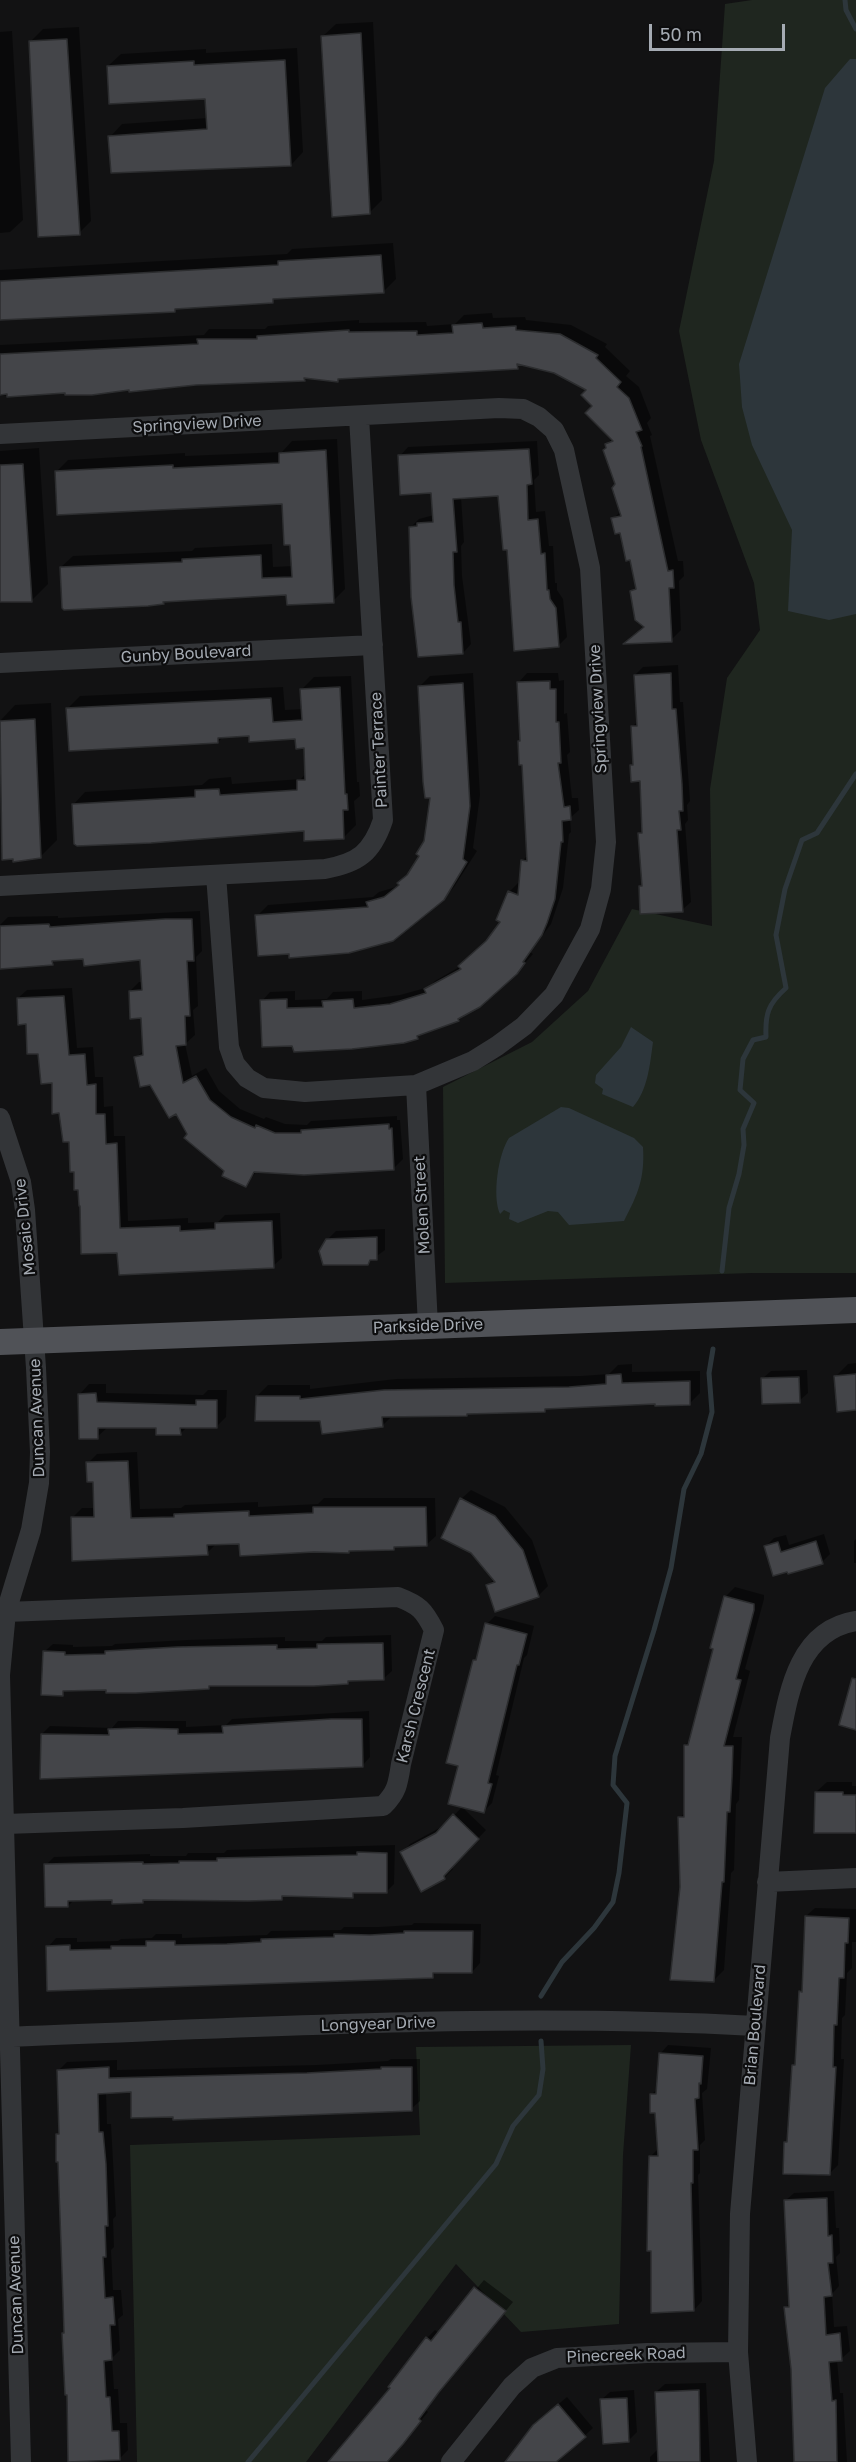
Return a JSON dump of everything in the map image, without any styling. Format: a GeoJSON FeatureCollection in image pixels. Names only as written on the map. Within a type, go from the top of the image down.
{"type":"FeatureCollection","features":[{"type":"Feature","properties":{"kind":"main road","name":"Parkside Drive"},"geometry":{"type":"LineString","coordinates":[[0,1342],[856,1310]]}},
{"type":"Feature","properties":{"kind":"street","name":"Springview Drive"},"geometry":{"type":"LineString","coordinates":[[0,434],[499,408],[523,410],[539,417],[554,430],[564,450],[590,568],[606,842],[601,889],[590,929],[554,994],[524,1026],[497,1046],[473,1061],[416,1085],[305,1092],[264,1088],[247,1078],[236,1064],[229,1047],[216,875]]}},
{"type":"Feature","properties":{"kind":"street","name":"Painter Terrace"},"geometry":{"type":"LineString","coordinates":[[0,886],[338,867],[355,861],[373,844],[383,820],[359,417]]}},
{"type":"Feature","properties":{"kind":"street","name":"Gunby Boulevard"},"geometry":{"type":"LineString","coordinates":[[0,663],[373,645]]}},
{"type":"Feature","properties":{"kind":"street","name":"Molen Street"},"geometry":{"type":"LineString","coordinates":[[416,1085],[428,1326]]}},
{"type":"Feature","properties":{"kind":"street","name":"Mosaic Drive"},"geometry":{"type":"LineString","coordinates":[[0,1118],[21,1182],[34,1340]]}},
{"type":"Feature","properties":{"kind":"street","name":"Duncan Avenue"},"geometry":{"type":"LineString","coordinates":[[21,2462],[4,2037],[5,1824],[0,1674],[6,1612],[31,1530],[39,1483],[40,1452],[34,1340]]}},
{"type":"Feature","properties":{"kind":"street","name":"Karsh Crescent"},"geometry":{"type":"LineString","coordinates":[[5,1824],[183,1818],[383,1806],[394,1795],[399,1783],[401,1764],[434,1630],[427,1616],[416,1604],[398,1597],[6,1612]]}},
{"type":"Feature","properties":{"kind":"street","name":"Brian Boulevard"},"geometry":{"type":"LineString","coordinates":[[747,2462],[738,2352],[740,2214],[780,1737],[801,1660],[819,1637],[838,1626],[856,1621]]}},
{"type":"Feature","properties":{"kind":"street"},"geometry":{"type":"LineString","coordinates":[[767,1882],[856,1878]]}},
{"type":"Feature","properties":{"kind":"street","name":"Longyear Drive"},"geometry":{"type":"LineString","coordinates":[[4,2037],[494,2020],[599,2019],[755,2026]]}},
{"type":"Feature","properties":{"kind":"street","name":"Pinecreek Road"},"geometry":{"type":"LineString","coordinates":[[451,2462],[512,2386],[532,2368],[557,2358],[647,2353],[738,2352]]}},
{"type":"Feature","properties":{"kind":"shaded area"},"geometry":{"type":"Polygon","coordinates":[[[752,0],[856,0],[856,1273],[752,1273],[445,1283],[443,1087],[532,1042],[588,991],[632,909],[712,926],[710,789],[727,678],[760,630],[754,583],[701,440],[679,331],[714,161],[725,4],[752,0]]]}},
{"type":"Feature","properties":{"kind":"shaded area"},"geometry":{"type":"Polygon","coordinates":[[[850,59],[856,59],[856,614],[829,620],[788,611],[792,530],[752,445],[742,407],[739,364],[825,88],[850,59]]]}},
{"type":"Feature","properties":{"kind":"shaded area"},"geometry":{"type":"Polygon","coordinates":[[[631,1027],[653,1042],[645,1085],[633,1107],[602,1094],[603,1089],[595,1083],[596,1075],[621,1047],[631,1027]]]}},
{"type":"Feature","properties":{"kind":"shaded area"},"geometry":{"type":"Polygon","coordinates":[[[561,1107],[569,1108],[634,1138],[643,1147],[640,1186],[624,1221],[569,1225],[558,1212],[548,1211],[518,1223],[509,1219],[510,1213],[504,1210],[500,1214],[496,1187],[505,1145],[509,1138],[561,1107]]]}},
{"type":"Feature","properties":{"kind":"shaded area"},"geometry":{"type":"Polygon","coordinates":[[[631,2045],[623,2155],[619,2324],[521,2332],[456,2264],[306,2462],[137,2462],[130,2145],[420,2135],[416,2047],[631,2045]]]}},
{"type":"Feature","properties":{"kind":"building"},"geometry":{"type":"Polygon","coordinates":[[[361,33],[370,214],[332,217],[321,36],[361,33]]]}},
{"type":"Feature","properties":{"kind":"building"},"geometry":{"type":"Polygon","coordinates":[[[67,39],[80,235],[38,237],[29,41],[67,39]]]}},
{"type":"Feature","properties":{"kind":"building"},"geometry":{"type":"Polygon","coordinates":[[[285,60],[291,166],[111,173],[108,136],[207,129],[205,99],[109,104],[107,66],[194,61],[194,65],[285,60]]]}},
{"type":"Feature","properties":{"kind":"building"},"geometry":{"type":"Polygon","coordinates":[[[381,255],[384,293],[273,299],[273,303],[175,309],[175,312],[0,320],[0,281],[278,265],[278,261],[381,255]]]}},
{"type":"Feature","properties":{"kind":"building"},"geometry":{"type":"Polygon","coordinates":[[[482,323],[483,328],[516,326],[516,330],[560,334],[598,355],[596,358],[621,382],[617,387],[629,398],[642,430],[636,432],[642,446],[668,571],[673,570],[674,588],[669,588],[672,642],[623,644],[644,627],[635,620],[630,591],[636,589],[630,560],[626,561],[620,533],[615,534],[611,518],[621,516],[612,488],[615,484],[603,450],[606,448],[605,444],[613,441],[585,413],[592,406],[581,395],[586,390],[554,373],[517,364],[518,369],[338,379],[338,382],[304,378],[305,381],[196,385],[92,395],[65,395],[65,393],[7,397],[7,394],[0,395],[0,354],[198,344],[197,339],[257,339],[257,336],[349,330],[349,332],[417,331],[417,335],[453,333],[452,325],[482,323]]]}},
{"type":"Feature","properties":{"kind":"building"},"geometry":{"type":"Polygon","coordinates":[[[529,449],[532,484],[527,485],[528,520],[538,519],[541,554],[545,553],[547,590],[556,608],[559,647],[514,651],[507,550],[503,550],[498,496],[453,499],[457,552],[453,552],[454,585],[458,622],[461,622],[463,654],[418,657],[411,597],[409,527],[417,526],[417,523],[433,522],[431,493],[400,495],[398,455],[529,449]]]}},
{"type":"Feature","properties":{"kind":"building"},"geometry":{"type":"Polygon","coordinates":[[[326,450],[334,603],[287,605],[286,595],[163,602],[164,604],[148,606],[64,610],[62,608],[60,567],[182,562],[182,559],[261,555],[262,578],[292,577],[290,545],[284,545],[282,504],[57,515],[55,471],[279,463],[279,453],[326,450]]]}},
{"type":"Feature","properties":{"kind":"building"},"geometry":{"type":"Polygon","coordinates":[[[23,464],[32,602],[0,602],[0,465],[23,464]]]}},
{"type":"Feature","properties":{"kind":"building"},"geometry":{"type":"Polygon","coordinates":[[[671,673],[672,709],[676,709],[682,784],[683,811],[679,811],[681,830],[677,830],[683,912],[640,914],[639,886],[642,886],[638,833],[642,833],[640,781],[631,782],[630,765],[633,765],[631,726],[637,726],[634,675],[671,673]]]}},
{"type":"Feature","properties":{"kind":"building"},"geometry":{"type":"Polygon","coordinates":[[[550,681],[550,689],[556,689],[556,722],[559,722],[561,763],[558,763],[564,807],[570,806],[571,820],[562,821],[563,842],[561,842],[555,899],[547,923],[517,974],[480,1007],[458,1019],[459,1021],[417,1036],[418,1039],[404,1043],[352,1049],[294,1052],[292,1046],[262,1047],[260,1000],[287,999],[287,1008],[323,1007],[322,1001],[353,999],[354,1008],[390,1004],[426,993],[424,989],[461,969],[458,966],[486,941],[500,922],[496,920],[508,891],[518,895],[521,860],[527,861],[522,765],[519,765],[517,682],[550,681]]]}},
{"type":"Feature","properties":{"kind":"building"},"geometry":{"type":"Polygon","coordinates":[[[463,683],[470,806],[463,859],[467,862],[444,900],[393,941],[349,953],[289,958],[289,954],[258,956],[255,915],[368,907],[366,902],[384,897],[407,875],[419,856],[416,854],[424,841],[430,798],[425,798],[423,782],[418,686],[463,683]]]}},
{"type":"Feature","properties":{"kind":"building"},"geometry":{"type":"Polygon","coordinates":[[[340,687],[345,794],[347,794],[348,810],[343,810],[344,839],[304,841],[304,831],[151,843],[77,846],[74,844],[72,804],[195,797],[195,790],[219,789],[220,795],[297,790],[297,780],[305,780],[304,748],[296,749],[295,739],[249,742],[249,736],[218,738],[218,743],[69,751],[66,708],[271,698],[273,722],[302,720],[300,689],[340,687]]]}},
{"type":"Feature","properties":{"kind":"building"},"geometry":{"type":"Polygon","coordinates":[[[35,719],[41,858],[13,862],[13,859],[2,860],[0,721],[35,719]]]}},
{"type":"Feature","properties":{"kind":"building"},"geometry":{"type":"Polygon","coordinates":[[[192,919],[194,961],[187,961],[190,1016],[185,1016],[186,1045],[176,1046],[183,1083],[196,1076],[210,1100],[231,1117],[255,1128],[256,1125],[275,1133],[301,1133],[301,1130],[389,1124],[389,1129],[392,1128],[394,1170],[304,1175],[254,1172],[246,1187],[222,1176],[224,1171],[184,1138],[187,1134],[176,1114],[169,1118],[150,1085],[140,1087],[134,1057],[143,1055],[141,1018],[130,1019],[129,991],[142,990],[140,960],[84,966],[83,959],[52,961],[53,965],[0,969],[0,926],[49,924],[50,927],[192,919]]]}},
{"type":"Feature","properties":{"kind":"building"},"geometry":{"type":"Polygon","coordinates":[[[64,996],[69,1055],[85,1054],[87,1085],[96,1084],[96,1114],[105,1114],[106,1144],[117,1143],[120,1228],[180,1226],[180,1231],[215,1229],[215,1223],[272,1221],[274,1268],[119,1275],[117,1253],[81,1254],[80,1206],[78,1190],[74,1190],[74,1172],[70,1172],[69,1142],[63,1142],[59,1113],[52,1114],[52,1083],[41,1084],[38,1054],[27,1054],[26,1024],[18,1025],[17,998],[64,996]]]}},
{"type":"Feature","properties":{"kind":"building"},"geometry":{"type":"Polygon","coordinates":[[[377,1237],[377,1260],[370,1260],[368,1265],[323,1265],[319,1251],[326,1239],[377,1237]]]}},
{"type":"Feature","properties":{"kind":"building"},"geometry":{"type":"Polygon","coordinates":[[[621,1374],[622,1383],[690,1381],[690,1405],[655,1406],[655,1404],[545,1409],[545,1412],[467,1414],[467,1416],[382,1417],[383,1427],[322,1434],[320,1421],[255,1421],[256,1396],[300,1396],[300,1399],[384,1390],[569,1387],[606,1384],[606,1375],[621,1374]]]}},
{"type":"Feature","properties":{"kind":"building"},"geometry":{"type":"Polygon","coordinates":[[[856,1374],[856,1410],[837,1412],[834,1376],[856,1374]]]}},
{"type":"Feature","properties":{"kind":"building"},"geometry":{"type":"Polygon","coordinates":[[[799,1377],[800,1403],[762,1404],[761,1378],[799,1377]]]}},
{"type":"Feature","properties":{"kind":"building"},"geometry":{"type":"Polygon","coordinates":[[[96,1393],[97,1402],[196,1405],[196,1400],[217,1400],[217,1428],[180,1428],[181,1435],[156,1435],[156,1428],[98,1428],[98,1439],[79,1439],[78,1394],[96,1393]]]}},
{"type":"Feature","properties":{"kind":"building"},"geometry":{"type":"Polygon","coordinates":[[[128,1461],[131,1518],[249,1511],[249,1516],[313,1513],[313,1507],[426,1507],[427,1546],[394,1547],[394,1550],[349,1551],[349,1553],[314,1552],[240,1556],[239,1544],[207,1545],[208,1555],[72,1561],[71,1517],[94,1517],[93,1482],[87,1482],[86,1462],[128,1461]]]}},
{"type":"Feature","properties":{"kind":"building"},"geometry":{"type":"Polygon","coordinates":[[[460,1498],[495,1516],[523,1550],[539,1597],[495,1612],[486,1585],[495,1582],[471,1553],[441,1538],[460,1498]]]}},
{"type":"Feature","properties":{"kind":"building"},"geometry":{"type":"Polygon","coordinates":[[[816,1541],[823,1564],[773,1576],[764,1546],[778,1542],[781,1552],[816,1541]]]}},
{"type":"Feature","properties":{"kind":"building"},"geometry":{"type":"Polygon","coordinates":[[[724,1596],[754,1604],[754,1610],[736,1679],[741,1680],[724,1746],[733,1746],[732,1777],[730,1812],[727,1812],[724,1882],[722,1882],[714,1982],[670,1980],[680,1887],[678,1817],[684,1817],[684,1745],[688,1745],[724,1596]]]}},
{"type":"Feature","properties":{"kind":"building"},"geometry":{"type":"Polygon","coordinates":[[[485,1623],[527,1634],[519,1665],[517,1665],[488,1783],[492,1784],[484,1813],[448,1804],[458,1766],[446,1763],[485,1623]]]}},
{"type":"Feature","properties":{"kind":"building"},"geometry":{"type":"Polygon","coordinates":[[[383,1643],[384,1680],[348,1681],[348,1684],[314,1686],[209,1686],[209,1689],[136,1693],[106,1693],[106,1690],[63,1691],[63,1696],[41,1695],[43,1651],[65,1652],[65,1655],[105,1654],[105,1651],[177,1647],[277,1645],[277,1649],[317,1648],[317,1644],[383,1643]]]}},
{"type":"Feature","properties":{"kind":"building"},"geometry":{"type":"Polygon","coordinates":[[[852,1678],[856,1679],[856,1730],[839,1725],[852,1678]]]}},
{"type":"Feature","properties":{"kind":"building"},"geometry":{"type":"Polygon","coordinates":[[[362,1719],[363,1767],[40,1779],[41,1734],[109,1735],[108,1729],[138,1728],[178,1729],[178,1734],[223,1733],[222,1726],[362,1719]]]}},
{"type":"Feature","properties":{"kind":"building"},"geometry":{"type":"Polygon","coordinates":[[[815,1792],[843,1792],[843,1795],[856,1795],[856,1833],[814,1833],[815,1792]]]}},
{"type":"Feature","properties":{"kind":"building"},"geometry":{"type":"Polygon","coordinates":[[[453,1814],[479,1839],[444,1876],[445,1879],[421,1892],[400,1852],[436,1833],[453,1814]]]}},
{"type":"Feature","properties":{"kind":"building"},"geometry":{"type":"Polygon","coordinates":[[[357,1852],[387,1853],[387,1893],[353,1893],[353,1898],[282,1896],[282,1900],[248,1901],[143,1900],[143,1903],[112,1904],[112,1900],[68,1901],[68,1907],[45,1907],[44,1864],[179,1863],[179,1861],[217,1861],[217,1858],[357,1855],[357,1852]]]}},
{"type":"Feature","properties":{"kind":"building"},"geometry":{"type":"Polygon","coordinates":[[[805,1916],[849,1918],[848,1943],[845,1943],[844,1978],[839,1978],[837,2025],[834,2025],[833,2067],[836,2067],[830,2175],[783,2174],[792,2065],[795,2065],[799,1991],[802,1992],[805,1916]]]}},
{"type":"Feature","properties":{"kind":"building"},"geometry":{"type":"Polygon","coordinates":[[[404,1931],[473,1931],[472,1973],[433,1973],[433,1978],[47,1991],[46,1946],[70,1945],[70,1950],[111,1949],[111,1946],[146,1946],[146,1941],[175,1941],[175,1945],[227,1944],[261,1942],[261,1939],[334,1937],[334,1934],[370,1935],[404,1933],[404,1931]]]}},
{"type":"Feature","properties":{"kind":"building"},"geometry":{"type":"Polygon","coordinates":[[[659,2053],[703,2056],[699,2098],[695,2099],[698,2150],[693,2150],[693,2183],[691,2183],[694,2311],[651,2313],[651,2251],[647,2251],[649,2156],[658,2156],[655,2113],[650,2113],[650,2094],[656,2094],[659,2053]]]}},
{"type":"Feature","properties":{"kind":"building"},"geometry":{"type":"Polygon","coordinates":[[[109,2067],[109,2078],[307,2073],[412,2067],[412,2111],[173,2120],[173,2117],[131,2118],[131,2092],[98,2094],[99,2132],[103,2132],[106,2164],[108,2226],[105,2226],[106,2257],[103,2257],[105,2298],[113,2297],[115,2325],[110,2325],[112,2360],[104,2361],[106,2397],[110,2397],[112,2431],[119,2431],[120,2460],[68,2462],[58,2162],[56,2162],[56,2134],[59,2134],[57,2070],[109,2067]]]}},
{"type":"Feature","properties":{"kind":"building"},"geometry":{"type":"Polygon","coordinates":[[[827,2198],[828,2236],[832,2235],[833,2263],[828,2263],[832,2296],[824,2297],[826,2335],[840,2333],[842,2361],[829,2362],[832,2401],[836,2400],[837,2462],[794,2462],[791,2369],[784,2307],[789,2307],[784,2200],[827,2198]]]}},
{"type":"Feature","properties":{"kind":"building"},"geometry":{"type":"Polygon","coordinates":[[[474,2287],[506,2311],[439,2392],[403,2444],[387,2462],[328,2462],[390,2388],[388,2387],[426,2337],[431,2341],[474,2287]]]}},
{"type":"Feature","properties":{"kind":"building"},"geometry":{"type":"Polygon","coordinates":[[[699,2390],[700,2462],[658,2462],[655,2392],[699,2390]]]}},
{"type":"Feature","properties":{"kind":"building"},"geometry":{"type":"Polygon","coordinates":[[[627,2398],[629,2442],[603,2444],[600,2399],[627,2398]]]}},
{"type":"Feature","properties":{"kind":"building"},"geometry":{"type":"Polygon","coordinates":[[[558,2404],[586,2437],[556,2462],[505,2462],[533,2425],[558,2404]]]}},
{"type":"Feature","properties":{"kind":"waterway"},"geometry":{"type":"LineString","coordinates":[[845,0],[846,10],[856,29]]}},
{"type":"Feature","properties":{"kind":"waterway"},"geometry":{"type":"LineString","coordinates":[[722,1271],[729,1208],[739,1174],[744,1145],[743,1129],[754,1103],[740,1090],[743,1059],[753,1040],[766,1037],[766,1022],[771,1004],[786,988],[776,935],[785,889],[802,840],[817,833],[856,774]]}},
{"type":"Feature","properties":{"kind":"waterway"},"geometry":{"type":"LineString","coordinates":[[541,1996],[562,1962],[594,1928],[613,1902],[619,1873],[627,1803],[613,1785],[615,1756],[671,1568],[684,1489],[701,1454],[712,1412],[709,1373],[713,1349]]}},
{"type":"Feature","properties":{"kind":"waterway"},"geometry":{"type":"LineString","coordinates":[[248,2462],[496,2164],[513,2126],[539,2095],[543,2069],[541,2041]]}}]}
